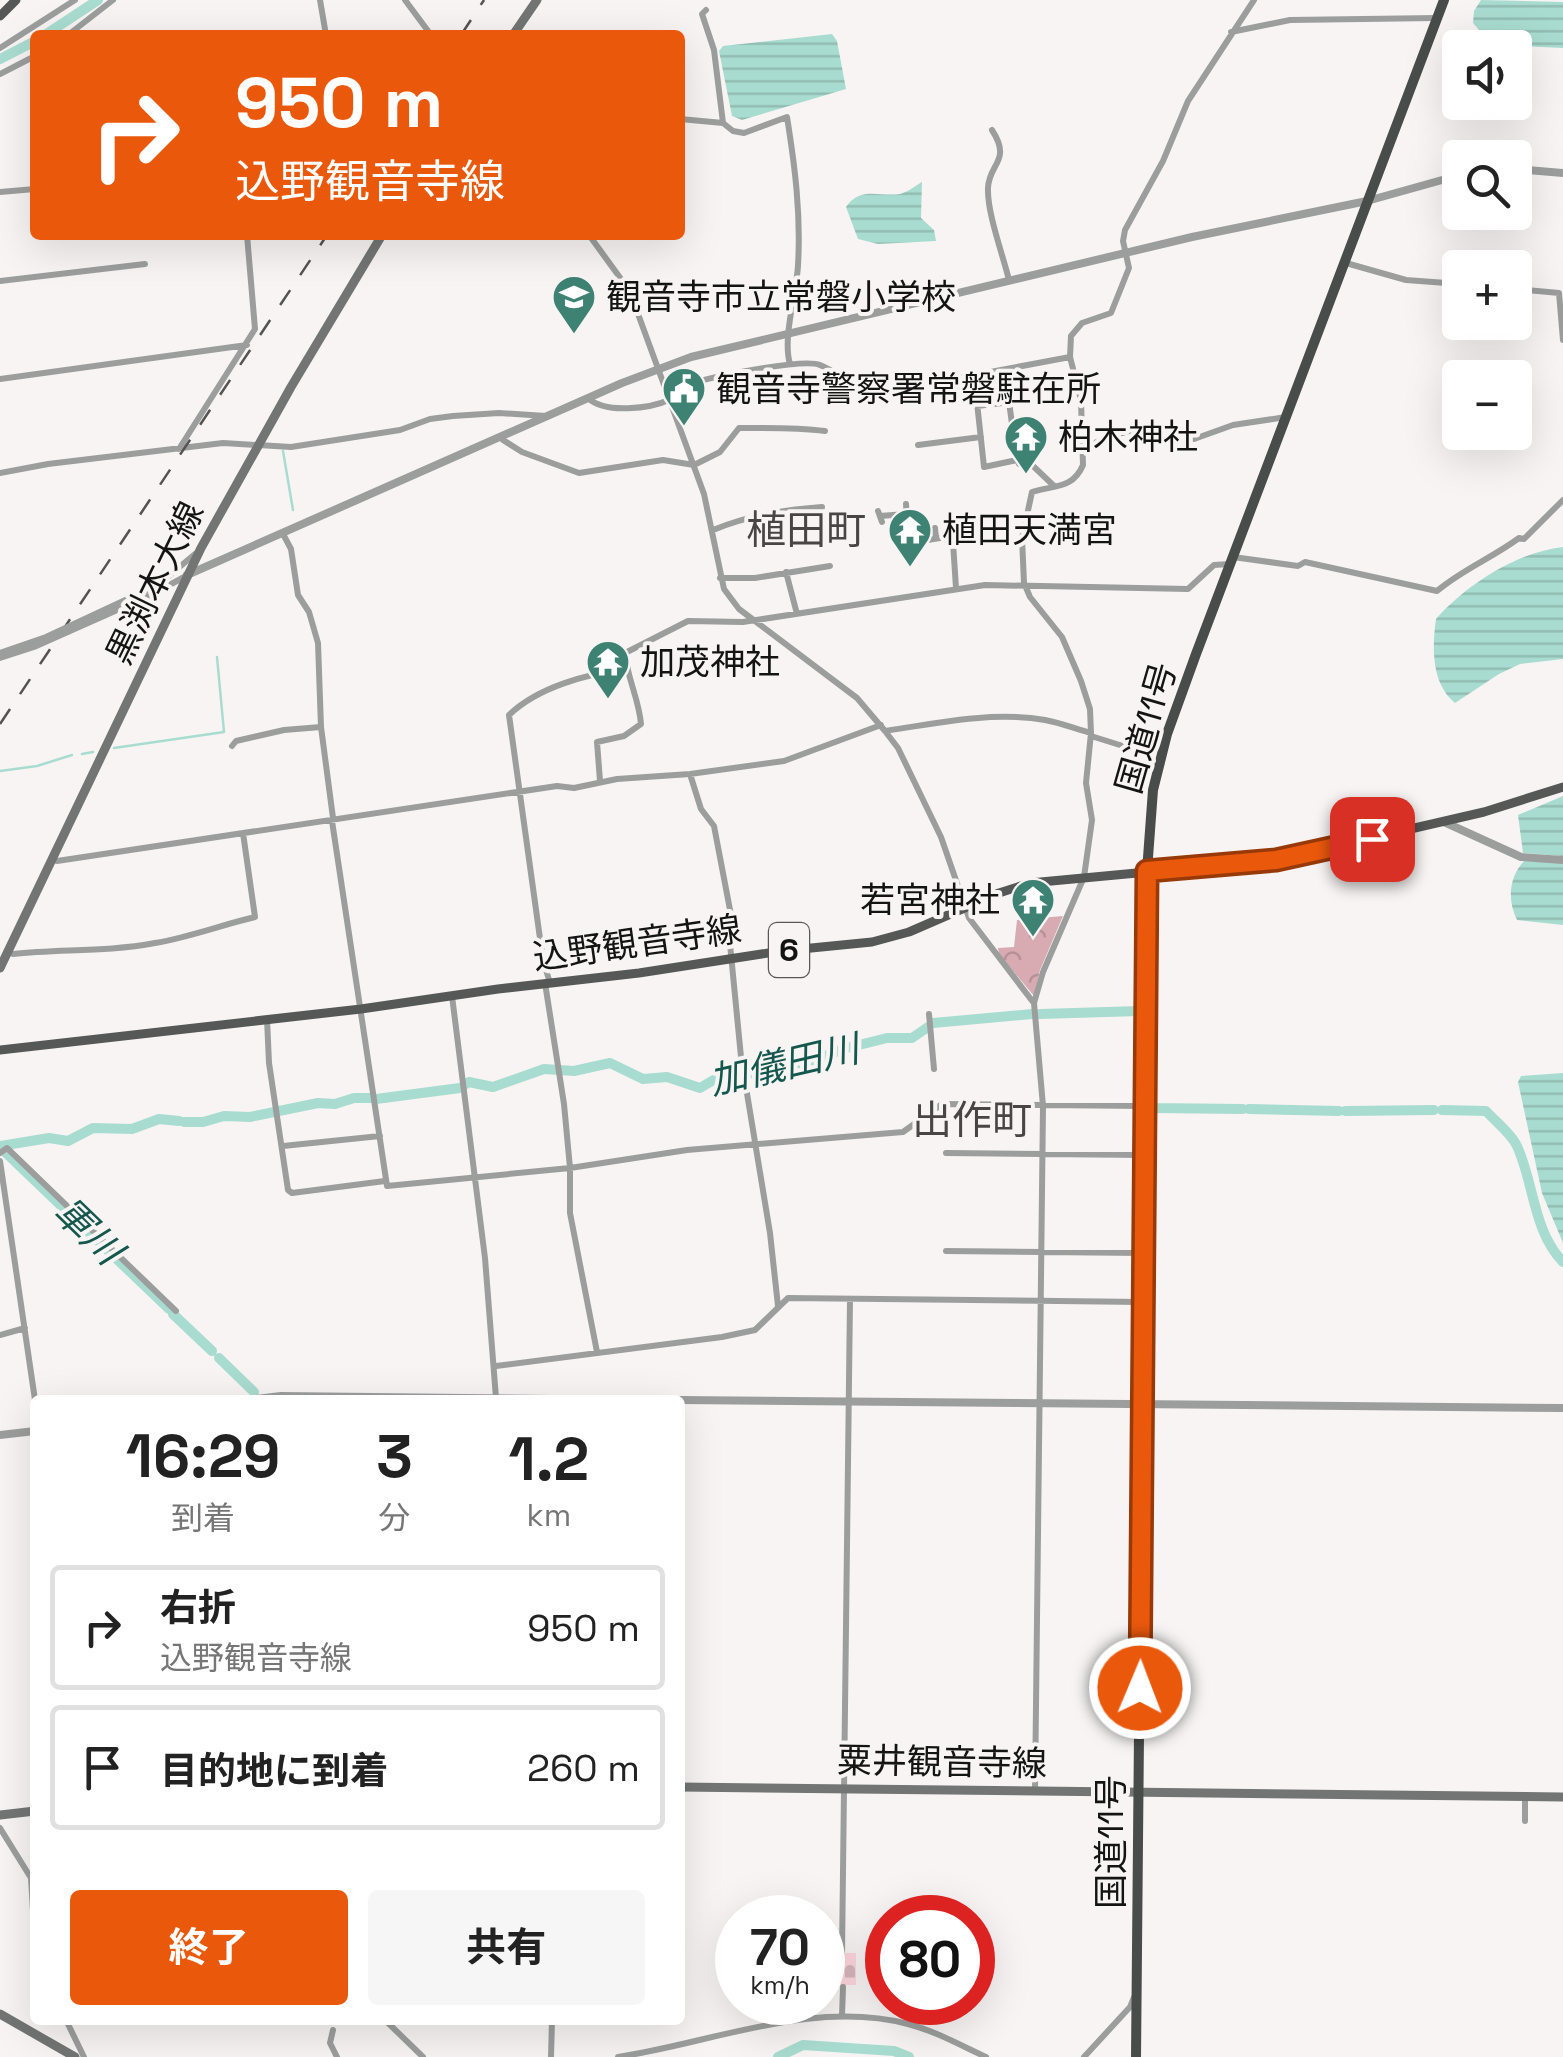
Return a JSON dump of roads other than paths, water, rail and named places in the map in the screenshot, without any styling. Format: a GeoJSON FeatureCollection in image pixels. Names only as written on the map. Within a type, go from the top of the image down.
{"type":"FeatureCollection","features":[{"type":"Feature","properties":{"kind":"highway","name":"国道11号"},"geometry":{"type":"LineString","coordinates":[[1136,2057],[1150,804],[1163,749],[1232,560],[1444,0]]}},
{"type":"Feature","properties":{"kind":"main road"},"geometry":{"type":"LineString","coordinates":[[0,16],[16,0]]}},
{"type":"Feature","properties":{"kind":"main road"},"geometry":{"type":"LineString","coordinates":[[516,30],[536,0]]}},
{"type":"Feature","properties":{"kind":"main road","name":"黒渕本大線"},"geometry":{"type":"LineString","coordinates":[[0,968],[201,548],[379,240]]}},
{"type":"Feature","properties":{"kind":"main road","name":"込野観音寺線"},"geometry":{"type":"LineString","coordinates":[[0,1050],[361,1009],[891,939],[1030,883],[1276,860],[1444,822],[1563,787]]}},
{"type":"Feature","properties":{"kind":"main road","name":"粟井観音寺線"},"geometry":{"type":"LineString","coordinates":[[685,1787],[1563,1797]]}},
{"type":"Feature","properties":{"kind":"main road"},"geometry":{"type":"LineString","coordinates":[[0,1814],[30,1811]]}},
{"type":"Feature","properties":{"kind":"main road"},"geometry":{"type":"LineString","coordinates":[[0,2014],[75,2057]]}},
{"type":"Feature","properties":{"kind":"street"},"geometry":{"type":"LineString","coordinates":[[0,48],[75,0]]}},
{"type":"Feature","properties":{"kind":"street"},"geometry":{"type":"LineString","coordinates":[[74,30],[113,0]]}},
{"type":"Feature","properties":{"kind":"street"},"geometry":{"type":"LineString","coordinates":[[320,0],[325,30]]}},
{"type":"Feature","properties":{"kind":"street"},"geometry":{"type":"LineString","coordinates":[[1035,1791],[1043,1106],[1034,1003],[1043,972],[1084,877],[1092,820],[1086,782],[1090,709],[1062,637],[1024,583],[1022,538],[1032,492],[1073,482],[1083,465],[1081,400],[1070,356],[1072,331],[1111,313],[1129,268],[1125,230],[1163,161],[1188,101],[1254,0]]}},
{"type":"Feature","properties":{"kind":"street"},"geometry":{"type":"LineString","coordinates":[[409,3],[428,30]]}},
{"type":"Feature","properties":{"kind":"street"},"geometry":{"type":"LineString","coordinates":[[706,10],[702,14],[714,50],[724,124]]}},
{"type":"Feature","properties":{"kind":"street"},"geometry":{"type":"LineString","coordinates":[[1230,32],[1290,20],[1437,18]]}},
{"type":"Feature","properties":{"kind":"street"},"geometry":{"type":"LineString","coordinates":[[0,74],[30,59]]}},
{"type":"Feature","properties":{"kind":"street"},"geometry":{"type":"LineString","coordinates":[[685,120],[724,124],[744,133],[786,117],[799,217],[787,348],[790,364]]}},
{"type":"Feature","properties":{"kind":"street"},"geometry":{"type":"LineString","coordinates":[[992,130],[1000,154],[988,190],[1009,280]]}},
{"type":"Feature","properties":{"kind":"street"},"geometry":{"type":"LineString","coordinates":[[1532,170],[1563,173]]}},
{"type":"Feature","properties":{"kind":"street"},"geometry":{"type":"LineString","coordinates":[[158,585],[658,368],[791,332],[1126,252],[1367,201],[1442,180]]}},
{"type":"Feature","properties":{"kind":"street"},"geometry":{"type":"LineString","coordinates":[[0,192],[30,189]]}},
{"type":"Feature","properties":{"kind":"street"},"geometry":{"type":"LineString","coordinates":[[179,449],[255,329],[246,240]]}},
{"type":"Feature","properties":{"kind":"street"},"geometry":{"type":"LineString","coordinates":[[592,240],[628,290],[694,465],[713,530],[720,578],[732,602],[857,698],[883,728],[898,748],[940,837],[964,909],[1034,1003]]}},
{"type":"Feature","properties":{"kind":"street"},"geometry":{"type":"LineString","coordinates":[[1344,262],[1406,280],[1442,283]]}},
{"type":"Feature","properties":{"kind":"street"},"geometry":{"type":"LineString","coordinates":[[0,282],[145,264]]}},
{"type":"Feature","properties":{"kind":"street"},"geometry":{"type":"LineString","coordinates":[[1532,290],[1558,293],[1563,340]]}},
{"type":"Feature","properties":{"kind":"street"},"geometry":{"type":"LineString","coordinates":[[0,379],[247,345]]}},
{"type":"Feature","properties":{"kind":"street"},"geometry":{"type":"LineString","coordinates":[[588,398],[594,404],[624,408],[670,400],[689,385],[790,364],[820,365],[867,392],[883,392],[1070,356]]}},
{"type":"Feature","properties":{"kind":"street"},"geometry":{"type":"LineString","coordinates":[[974,376],[984,466],[1017,460]]}},
{"type":"Feature","properties":{"kind":"street"},"geometry":{"type":"LineString","coordinates":[[977,406],[1020,401]]}},
{"type":"Feature","properties":{"kind":"street"},"geometry":{"type":"LineString","coordinates":[[1009,402],[1019,464],[1031,464],[1054,486]]}},
{"type":"Feature","properties":{"kind":"street"},"geometry":{"type":"LineString","coordinates":[[0,474],[48,464],[223,442],[291,446],[400,430],[453,416],[547,416]]}},
{"type":"Feature","properties":{"kind":"street"},"geometry":{"type":"LineString","coordinates":[[1090,445],[1118,434],[1158,426],[1174,426],[1188,440],[1194,440],[1233,425],[1286,417]]}},
{"type":"Feature","properties":{"kind":"street"},"geometry":{"type":"LineString","coordinates":[[503,440],[522,452],[579,473],[663,460],[694,465],[720,452],[738,428],[762,431],[770,426],[825,431]]}},
{"type":"Feature","properties":{"kind":"street"},"geometry":{"type":"LineString","coordinates":[[918,445],[981,436]]}},
{"type":"Feature","properties":{"kind":"street"},"geometry":{"type":"LineString","coordinates":[[600,782],[597,742],[624,736],[641,724],[625,653],[680,624],[754,620],[956,588],[1024,583],[1100,590],[1188,589],[1214,565],[1232,560],[1298,566],[1306,562],[1436,591],[1462,570],[1519,538],[1524,539],[1563,500]]}},
{"type":"Feature","properties":{"kind":"street"},"geometry":{"type":"LineString","coordinates":[[906,504],[909,546],[952,531],[956,588]]}},
{"type":"Feature","properties":{"kind":"street"},"geometry":{"type":"LineString","coordinates":[[713,530],[772,511],[822,507]]}},
{"type":"Feature","properties":{"kind":"street"},"geometry":{"type":"LineString","coordinates":[[880,516],[906,514]]}},
{"type":"Feature","properties":{"kind":"street"},"geometry":{"type":"LineString","coordinates":[[935,528],[936,538]]}},
{"type":"Feature","properties":{"kind":"street"},"geometry":{"type":"LineString","coordinates":[[283,534],[291,549],[298,595],[309,612],[318,643],[321,727],[387,1186],[570,1168],[687,1150],[903,1132],[942,1104],[1146,1106]]}},
{"type":"Feature","properties":{"kind":"street"},"geometry":{"type":"LineString","coordinates":[[0,656],[60,636],[150,592],[201,548]]}},
{"type":"Feature","properties":{"kind":"street"},"geometry":{"type":"LineString","coordinates":[[720,578],[756,578],[830,566]]}},
{"type":"Feature","properties":{"kind":"street"},"geometry":{"type":"LineString","coordinates":[[786,572],[798,614]]}},
{"type":"Feature","properties":{"kind":"street"},"geometry":{"type":"LineString","coordinates":[[0,656],[187,575]]}},
{"type":"Feature","properties":{"kind":"street"},"geometry":{"type":"LineString","coordinates":[[173,583],[178,584],[178,594]]}},
{"type":"Feature","properties":{"kind":"street"},"geometry":{"type":"LineString","coordinates":[[150,592],[167,598],[169,612]]}},
{"type":"Feature","properties":{"kind":"street"},"geometry":{"type":"LineString","coordinates":[[598,1352],[570,1213],[564,1104],[508,720],[511,712],[532,698],[570,682],[626,669]]}},
{"type":"Feature","properties":{"kind":"street"},"geometry":{"type":"LineString","coordinates":[[57,861],[600,782],[784,761],[883,728],[949,721],[1043,720],[1124,746],[1163,749]]}},
{"type":"Feature","properties":{"kind":"street"},"geometry":{"type":"LineString","coordinates":[[232,746],[236,741],[261,735],[321,727]]}},
{"type":"Feature","properties":{"kind":"street"},"geometry":{"type":"LineString","coordinates":[[690,774],[701,809],[714,826],[732,915],[730,959],[741,1057],[778,1306]]}},
{"type":"Feature","properties":{"kind":"street"},"geometry":{"type":"LineString","coordinates":[[1444,822],[1521,857],[1563,860]]}},
{"type":"Feature","properties":{"kind":"street"},"geometry":{"type":"LineString","coordinates":[[13,954],[62,949],[86,952],[153,944],[255,918],[243,833]]}},
{"type":"Feature","properties":{"kind":"street"},"geometry":{"type":"LineString","coordinates":[[452,996],[496,1366],[496,1395]]}},
{"type":"Feature","properties":{"kind":"street"},"geometry":{"type":"LineString","coordinates":[[928,1014],[934,1068]]}},
{"type":"Feature","properties":{"kind":"street"},"geometry":{"type":"LineString","coordinates":[[268,1019],[275,1111],[290,1192],[386,1181]]}},
{"type":"Feature","properties":{"kind":"street"},"geometry":{"type":"LineString","coordinates":[[283,1146],[380,1136]]}},
{"type":"Feature","properties":{"kind":"street"},"geometry":{"type":"LineString","coordinates":[[0,1153],[7,1148],[176,1311]]}},
{"type":"Feature","properties":{"kind":"street"},"geometry":{"type":"LineString","coordinates":[[946,1153],[1146,1155]]}},
{"type":"Feature","properties":{"kind":"street"},"geometry":{"type":"LineString","coordinates":[[0,1161],[34,1395]]}},
{"type":"Feature","properties":{"kind":"street"},"geometry":{"type":"LineString","coordinates":[[0,1229],[12,1231]]}},
{"type":"Feature","properties":{"kind":"street"},"geometry":{"type":"LineString","coordinates":[[946,1251],[1144,1253]]}},
{"type":"Feature","properties":{"kind":"street"},"geometry":{"type":"LineString","coordinates":[[496,1366],[755,1330],[788,1298],[1144,1302]]}},
{"type":"Feature","properties":{"kind":"street"},"geometry":{"type":"LineString","coordinates":[[843,1895],[850,1298]]}},
{"type":"Feature","properties":{"kind":"street"},"geometry":{"type":"LineString","coordinates":[[0,1335],[25,1328]]}},
{"type":"Feature","properties":{"kind":"street"},"geometry":{"type":"LineString","coordinates":[[685,1400],[1563,1408]]}},
{"type":"Feature","properties":{"kind":"street"},"geometry":{"type":"LineString","coordinates":[[0,1436],[30,1431]]}},
{"type":"Feature","properties":{"kind":"street"},"geometry":{"type":"LineString","coordinates":[[1525,1821],[1526,1796]]}},
{"type":"Feature","properties":{"kind":"street"},"geometry":{"type":"LineString","coordinates":[[0,1828],[30,1876]]}},
{"type":"Feature","properties":{"kind":"street"},"geometry":{"type":"LineString","coordinates":[[1084,2057],[1130,2007],[1137,1989]]}},
{"type":"Feature","properties":{"kind":"street"},"geometry":{"type":"LineString","coordinates":[[845,2016],[905,2023],[986,2057]]}},
{"type":"Feature","properties":{"kind":"street"},"geometry":{"type":"LineString","coordinates":[[68,2025],[84,2057]]}},
{"type":"Feature","properties":{"kind":"street"},"geometry":{"type":"LineString","coordinates":[[390,2025],[423,2057]]}},
{"type":"Feature","properties":{"kind":"street"},"geometry":{"type":"LineString","coordinates":[[551,2057],[552,2025]]}},
{"type":"Feature","properties":{"kind":"street"},"geometry":{"type":"LineString","coordinates":[[618,2057],[777,2025]]}},
{"type":"Feature","properties":{"kind":"street"},"geometry":{"type":"LineString","coordinates":[[333,2030],[330,2043],[336,2057]]}},
{"type":"Feature","properties":{"kind":"waterway"},"geometry":{"type":"LineString","coordinates":[[53,30],[98,0]]}},
{"type":"Feature","properties":{"kind":"waterway"},"geometry":{"type":"LineString","coordinates":[[0,59],[30,44]]}},
{"type":"Feature","properties":{"kind":"waterway"},"geometry":{"type":"LineString","coordinates":[[283,451],[293,510]]}},
{"type":"Feature","properties":{"kind":"waterway"},"geometry":{"type":"LineString","coordinates":[[114,748],[224,732],[217,657]]}},
{"type":"Feature","properties":{"kind":"waterway"},"geometry":{"type":"LineString","coordinates":[[82,754],[93,752]]}},
{"type":"Feature","properties":{"kind":"waterway"},"geometry":{"type":"LineString","coordinates":[[0,771],[37,766],[72,755]]}},
{"type":"Feature","properties":{"kind":"waterway","name":"加儀田川"},"geometry":{"type":"LineString","coordinates":[[1040,1014],[1140,1011]]}},
{"type":"Feature","properties":{"kind":"waterway","name":"加儀田川"},"geometry":{"type":"LineString","coordinates":[[933,1023],[1032,1014]]}},
{"type":"Feature","properties":{"kind":"waterway","name":"加儀田川"},"geometry":{"type":"LineString","coordinates":[[1152,1019],[1152,1102]]}},
{"type":"Feature","properties":{"kind":"waterway","name":"加儀田川"},"geometry":{"type":"LineString","coordinates":[[464,1085],[469,1082],[493,1087],[544,1069],[574,1071],[610,1063],[643,1079],[667,1077],[700,1088],[717,1078],[768,1069],[789,1070],[843,1049],[887,1038],[912,1038],[928,1027]]}},
{"type":"Feature","properties":{"kind":"waterway","name":"加儀田川"},"geometry":{"type":"LineString","coordinates":[[376,1099],[460,1088]]}},
{"type":"Feature","properties":{"kind":"waterway","name":"加儀田川"},"geometry":{"type":"LineString","coordinates":[[184,1122],[250,1117],[318,1103],[371,1098]]}},
{"type":"Feature","properties":{"kind":"waterway","name":"加儀田川"},"geometry":{"type":"LineString","coordinates":[[1152,1108],[1243,1109]]}},
{"type":"Feature","properties":{"kind":"waterway","name":"加儀田川"},"geometry":{"type":"LineString","coordinates":[[1249,1109],[1339,1111]]}},
{"type":"Feature","properties":{"kind":"waterway","name":"加儀田川"},"geometry":{"type":"LineString","coordinates":[[1345,1111],[1434,1110]]}},
{"type":"Feature","properties":{"kind":"waterway","name":"加儀田川"},"geometry":{"type":"LineString","coordinates":[[1442,1110],[1486,1111],[1511,1137],[1523,1160],[1546,1236],[1563,1262]]}},
{"type":"Feature","properties":{"kind":"waterway","name":"加儀田川"},"geometry":{"type":"LineString","coordinates":[[0,1146],[49,1138],[68,1141],[93,1128],[132,1129],[159,1119],[179,1121]]}},
{"type":"Feature","properties":{"kind":"waterway","name":"軍川"},"geometry":{"type":"LineString","coordinates":[[6,1153],[169,1309]]}},
{"type":"Feature","properties":{"kind":"waterway","name":"軍川"},"geometry":{"type":"LineString","coordinates":[[173,1314],[212,1351]]}},
{"type":"Feature","properties":{"kind":"waterway","name":"軍川"},"geometry":{"type":"LineString","coordinates":[[219,1358],[254,1392]]}},
{"type":"Feature","properties":{"kind":"waterway"},"geometry":{"type":"LineString","coordinates":[[778,2057],[803,2045],[894,2051],[909,2057]]}},
{"type":"Feature","properties":{"kind":"railway"},"geometry":{"type":"LineString","coordinates":[[464,30],[484,0]]}},
{"type":"Feature","properties":{"kind":"railway"},"geometry":{"type":"LineString","coordinates":[[0,724],[324,240]]}},
{"type":"Feature","properties":{"kind":"place","name":"観音寺市立常磐小学校"},"geometry":{"type":"Point","coordinates":[574,335]}},
{"type":"Feature","properties":{"kind":"place","name":"観音寺警察署常磐駐在所"},"geometry":{"type":"Point","coordinates":[684,427]}},
{"type":"Feature","properties":{"kind":"place","name":"柏木神社"},"geometry":{"type":"Point","coordinates":[1026,475]}},
{"type":"Feature","properties":{"kind":"place","name":"植田天満宮"},"geometry":{"type":"Point","coordinates":[910,568]}},
{"type":"Feature","properties":{"kind":"place","name":"加茂神社"},"geometry":{"type":"Point","coordinates":[608,700]}},
{"type":"Feature","properties":{"kind":"place","name":"若宮神社"},"geometry":{"type":"Point","coordinates":[1033,938]}},
{"type":"Feature","properties":{"kind":"district","name":"植田町"},"geometry":{"type":"Point","coordinates":[806,530]}},
{"type":"Feature","properties":{"kind":"district","name":"出作町"},"geometry":{"type":"Point","coordinates":[972,1120]}}]}
